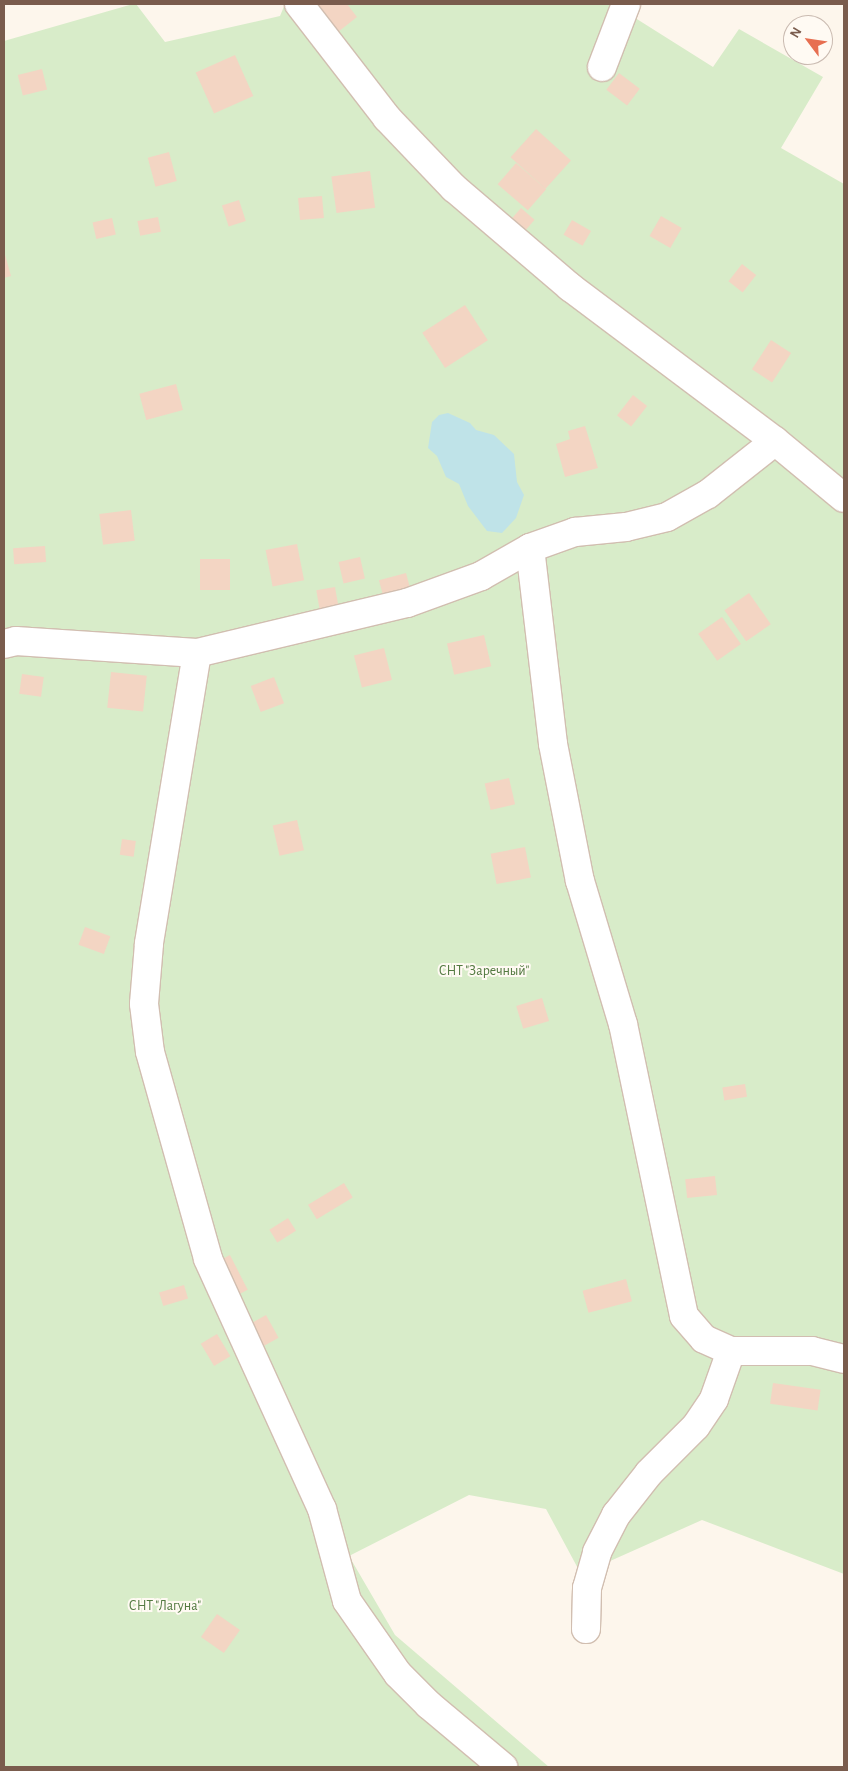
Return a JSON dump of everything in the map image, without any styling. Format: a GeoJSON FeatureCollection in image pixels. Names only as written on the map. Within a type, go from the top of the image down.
{"type":"FeatureCollection","features":[{"type":"Feature","properties":{"kind":"street"},"geometry":{"type":"LineString","coordinates":[[299,4],[387,118],[454,188],[570,287],[775,441],[844,498]]}},
{"type":"Feature","properties":{"kind":"street"},"geometry":{"type":"LineString","coordinates":[[602,67],[626,4]]}},
{"type":"Feature","properties":{"kind":"street"},"geometry":{"type":"LineString","coordinates":[[4,644],[16,641],[197,653],[407,603],[481,576],[530,548],[575,532],[626,527],[667,516],[708,494],[775,441]]}},
{"type":"Feature","properties":{"kind":"street"},"geometry":{"type":"LineString","coordinates":[[530,548],[553,744],[580,881],[623,1024],[684,1316],[704,1338],[731,1351],[812,1351],[844,1359]]}},
{"type":"Feature","properties":{"kind":"street"},"geometry":{"type":"LineString","coordinates":[[197,653],[149,944],[144,1004],[150,1052],[208,1259],[322,1509],[347,1601],[398,1674],[503,1767]]}},
{"type":"Feature","properties":{"kind":"street"},"geometry":{"type":"LineString","coordinates":[[586,1629],[587,1588],[597,1552],[616,1515],[649,1473],[696,1426],[714,1399],[731,1351]]}},
{"type":"Feature","properties":{"kind":"green space","name":"СНТ \"Заречный\""},"geometry":{"type":"Polygon","coordinates":[[[133,4],[136,4],[165,42],[280,16],[285,4],[613,4],[713,67],[739,29],[783,54],[783,65],[802,65],[823,77],[781,148],[844,184],[844,1574],[702,1520],[581,1574],[546,1509],[469,1495],[349,1556],[395,1635],[549,1767],[4,1767],[4,41],[133,4]]]}},
{"type":"Feature","properties":{"kind":"water"},"geometry":{"type":"Polygon","coordinates":[[[448,413],[470,423],[476,430],[494,435],[514,454],[517,482],[524,495],[516,518],[502,533],[487,531],[468,506],[459,484],[446,477],[437,456],[428,448],[432,422],[439,415],[448,413]]]}},
{"type":"Feature","properties":{"kind":"building"},"geometry":{"type":"Polygon","coordinates":[[[317,4],[347,4],[357,17],[338,32],[317,4]]]}},
{"type":"Feature","properties":{"kind":"building"},"geometry":{"type":"Polygon","coordinates":[[[235,55],[253,96],[214,114],[196,72],[235,55]]]}},
{"type":"Feature","properties":{"kind":"building"},"geometry":{"type":"Polygon","coordinates":[[[42,69],[47,89],[23,95],[18,75],[42,69]]]}},
{"type":"Feature","properties":{"kind":"building"},"geometry":{"type":"Polygon","coordinates":[[[619,73],[640,89],[627,105],[606,90],[619,73]]]}},
{"type":"Feature","properties":{"kind":"building"},"geometry":{"type":"Polygon","coordinates":[[[536,129],[571,160],[546,189],[511,157],[536,129]]]}},
{"type":"Feature","properties":{"kind":"building"},"geometry":{"type":"Polygon","coordinates":[[[169,152],[177,181],[156,187],[148,158],[169,152]]]}},
{"type":"Feature","properties":{"kind":"building"},"geometry":{"type":"Polygon","coordinates":[[[516,163],[546,189],[528,210],[498,184],[516,163]]]}},
{"type":"Feature","properties":{"kind":"building"},"geometry":{"type":"Polygon","coordinates":[[[370,171],[375,208],[337,213],[331,176],[370,171]]]}},
{"type":"Feature","properties":{"kind":"building"},"geometry":{"type":"Polygon","coordinates":[[[322,196],[324,218],[300,220],[298,198],[322,196]]]}},
{"type":"Feature","properties":{"kind":"building"},"geometry":{"type":"Polygon","coordinates":[[[239,200],[246,221],[229,226],[222,206],[239,200]]]}},
{"type":"Feature","properties":{"kind":"building"},"geometry":{"type":"Polygon","coordinates":[[[521,208],[535,220],[524,232],[511,220],[521,208]]]}},
{"type":"Feature","properties":{"kind":"building"},"geometry":{"type":"Polygon","coordinates":[[[661,216],[682,228],[670,248],[650,236],[661,216]]]}},
{"type":"Feature","properties":{"kind":"building"},"geometry":{"type":"Polygon","coordinates":[[[158,217],[161,232],[140,236],[137,221],[158,217]]]}},
{"type":"Feature","properties":{"kind":"building"},"geometry":{"type":"Polygon","coordinates":[[[112,218],[116,235],[96,239],[93,222],[112,218]]]}},
{"type":"Feature","properties":{"kind":"building"},"geometry":{"type":"Polygon","coordinates":[[[572,220],[591,231],[583,246],[564,235],[572,220]]]}},
{"type":"Feature","properties":{"kind":"building"},"geometry":{"type":"Polygon","coordinates":[[[4,251],[11,276],[4,278],[4,251]]]}},
{"type":"Feature","properties":{"kind":"building"},"geometry":{"type":"Polygon","coordinates":[[[742,264],[756,275],[743,292],[728,281],[742,264]]]}},
{"type":"Feature","properties":{"kind":"building"},"geometry":{"type":"Polygon","coordinates":[[[465,305],[488,340],[445,368],[422,333],[465,305]]]}},
{"type":"Feature","properties":{"kind":"building"},"geometry":{"type":"Polygon","coordinates":[[[771,340],[791,353],[772,382],[752,369],[771,340]]]}},
{"type":"Feature","properties":{"kind":"building"},"geometry":{"type":"Polygon","coordinates":[[[176,384],[183,410],[146,420],[139,394],[176,384]]]}},
{"type":"Feature","properties":{"kind":"building"},"geometry":{"type":"Polygon","coordinates":[[[633,395],[647,406],[631,427],[617,415],[633,395]]]}},
{"type":"Feature","properties":{"kind":"building"},"geometry":{"type":"Polygon","coordinates":[[[585,426],[598,468],[565,477],[556,444],[570,439],[568,431],[585,426]]]}},
{"type":"Feature","properties":{"kind":"building"},"geometry":{"type":"Polygon","coordinates":[[[131,510],[135,541],[103,545],[99,514],[131,510]]]}},
{"type":"Feature","properties":{"kind":"building"},"geometry":{"type":"Polygon","coordinates":[[[297,544],[304,580],[273,586],[266,550],[297,544]]]}},
{"type":"Feature","properties":{"kind":"building"},"geometry":{"type":"Polygon","coordinates":[[[45,546],[46,562],[14,564],[13,548],[45,546]]]}},
{"type":"Feature","properties":{"kind":"building"},"geometry":{"type":"Polygon","coordinates":[[[360,557],[365,578],[344,583],[339,562],[360,557]]]}},
{"type":"Feature","properties":{"kind":"building"},"geometry":{"type":"Polygon","coordinates":[[[200,559],[230,559],[230,590],[200,590],[200,559]]]}},
{"type":"Feature","properties":{"kind":"building"},"geometry":{"type":"Polygon","coordinates":[[[406,573],[411,592],[384,600],[379,580],[406,573]]]}},
{"type":"Feature","properties":{"kind":"building"},"geometry":{"type":"Polygon","coordinates":[[[335,587],[339,610],[320,613],[316,590],[335,587]]]}},
{"type":"Feature","properties":{"kind":"building"},"geometry":{"type":"Polygon","coordinates":[[[749,593],[771,624],[746,641],[724,610],[749,593]]]}},
{"type":"Feature","properties":{"kind":"building"},"geometry":{"type":"Polygon","coordinates":[[[722,617],[741,644],[717,661],[698,634],[722,617]]]}},
{"type":"Feature","properties":{"kind":"building"},"geometry":{"type":"Polygon","coordinates":[[[484,635],[491,666],[454,675],[447,644],[484,635]]]}},
{"type":"Feature","properties":{"kind":"building"},"geometry":{"type":"Polygon","coordinates":[[[384,648],[392,680],[362,688],[354,655],[384,648]]]}},
{"type":"Feature","properties":{"kind":"building"},"geometry":{"type":"Polygon","coordinates":[[[111,672],[147,676],[143,712],[107,708],[111,672]]]}},
{"type":"Feature","properties":{"kind":"building"},"geometry":{"type":"Polygon","coordinates":[[[22,674],[44,677],[41,697],[19,694],[22,674]]]}},
{"type":"Feature","properties":{"kind":"building"},"geometry":{"type":"Polygon","coordinates":[[[274,677],[284,703],[261,712],[251,686],[274,677]]]}},
{"type":"Feature","properties":{"kind":"building"},"geometry":{"type":"Polygon","coordinates":[[[509,778],[515,804],[491,810],[485,784],[509,778]]]}},
{"type":"Feature","properties":{"kind":"building"},"geometry":{"type":"Polygon","coordinates":[[[297,820],[304,850],[280,856],[273,826],[297,820]]]}},
{"type":"Feature","properties":{"kind":"building"},"geometry":{"type":"Polygon","coordinates":[[[122,839],[136,841],[134,857],[120,855],[122,839]]]}},
{"type":"Feature","properties":{"kind":"building"},"geometry":{"type":"Polygon","coordinates":[[[525,847],[531,877],[497,884],[491,854],[525,847]]]}},
{"type":"Feature","properties":{"kind":"building"},"geometry":{"type":"Polygon","coordinates":[[[85,927],[110,936],[104,954],[79,945],[85,927]]]}},
{"type":"Feature","properties":{"kind":"building"},"geometry":{"type":"Polygon","coordinates":[[[542,998],[549,1021],[523,1029],[516,1006],[542,998]]]}},
{"type":"Feature","properties":{"kind":"building"},"geometry":{"type":"Polygon","coordinates":[[[745,1084],[747,1097],[724,1100],[722,1088],[745,1084]]]}},
{"type":"Feature","properties":{"kind":"building"},"geometry":{"type":"Polygon","coordinates":[[[715,1176],[717,1195],[687,1198],[685,1179],[715,1176]]]}},
{"type":"Feature","properties":{"kind":"building"},"geometry":{"type":"Polygon","coordinates":[[[344,1183],[353,1198],[317,1219],[308,1205],[344,1183]]]}},
{"type":"Feature","properties":{"kind":"building"},"geometry":{"type":"Polygon","coordinates":[[[288,1218],[296,1231],[277,1242],[269,1230],[288,1218]]]}},
{"type":"Feature","properties":{"kind":"building"},"geometry":{"type":"Polygon","coordinates":[[[230,1255],[248,1290],[236,1296],[218,1261],[230,1255]]]}},
{"type":"Feature","properties":{"kind":"building"},"geometry":{"type":"Polygon","coordinates":[[[626,1279],[632,1301],[588,1313],[583,1291],[626,1279]]]}},
{"type":"Feature","properties":{"kind":"building"},"geometry":{"type":"Polygon","coordinates":[[[184,1285],[188,1298],[163,1306],[159,1293],[184,1285]]]}},
{"type":"Feature","properties":{"kind":"building"},"geometry":{"type":"Polygon","coordinates":[[[266,1315],[279,1338],[262,1347],[249,1324],[266,1315]]]}},
{"type":"Feature","properties":{"kind":"building"},"geometry":{"type":"Polygon","coordinates":[[[217,1334],[230,1356],[214,1366],[201,1344],[217,1334]]]}},
{"type":"Feature","properties":{"kind":"building"},"geometry":{"type":"Polygon","coordinates":[[[773,1383],[821,1390],[818,1410],[770,1404],[773,1383]]]}},
{"type":"Feature","properties":{"kind":"building"},"geometry":{"type":"Polygon","coordinates":[[[217,1614],[240,1630],[224,1653],[201,1637],[217,1614]]]}},
{"type":"Feature","properties":{"kind":"park label","name":"СНТ \"Лагуна\""},"geometry":{"type":"Point","coordinates":[165,1606]}}]}
